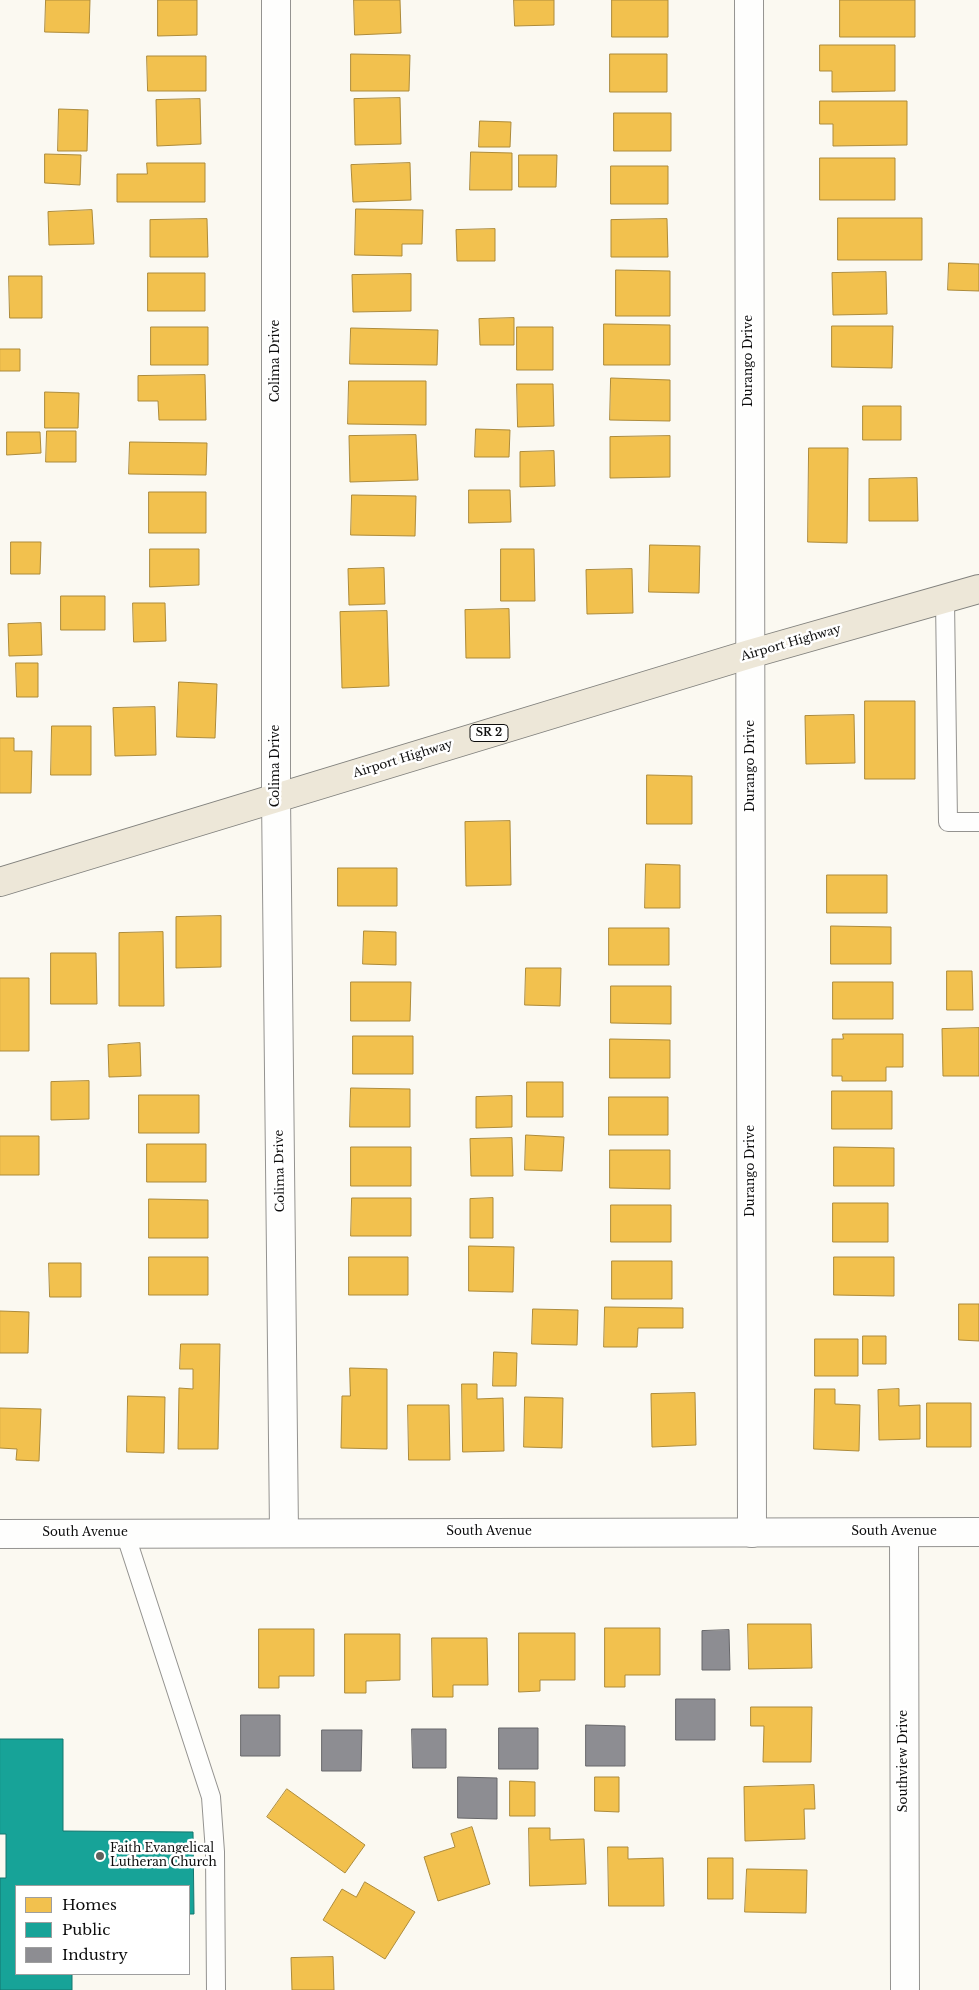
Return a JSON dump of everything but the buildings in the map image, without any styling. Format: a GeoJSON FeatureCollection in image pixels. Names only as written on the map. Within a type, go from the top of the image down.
{"type":"FeatureCollection","features":[{"type":"Feature","properties":{"kind":"main road","name":"Airport Highway"},"geometry":{"type":"LineString","coordinates":[[0,882],[750,654],[979,589]]}},
{"type":"Feature","properties":{"kind":"street","name":"Colima Drive"},"geometry":{"type":"LineString","coordinates":[[276,0],[276,797],[284,1532]]}},
{"type":"Feature","properties":{"kind":"street","name":"Durango Drive"},"geometry":{"type":"LineString","coordinates":[[749,0],[752,1532]]}},
{"type":"Feature","properties":{"kind":"street","name":"Southview Drive"},"geometry":{"type":"LineString","coordinates":[[904,1532],[905,1990]]}},
{"type":"Feature","properties":{"kind":"street","name":"South Avenue"},"geometry":{"type":"LineString","coordinates":[[0,1534],[979,1532]]}},
{"type":"Feature","properties":{"kind":"lane"},"geometry":{"type":"LineString","coordinates":[[945,600],[948,822],[979,822]]}},
{"type":"Feature","properties":{"kind":"lane"},"geometry":{"type":"LineString","coordinates":[[125,1533],[211,1798],[215,1852],[216,1990]]}},
{"type":"Feature","properties":{"kind":"place","name":"Faith Evangelical Lutheran Church"},"geometry":{"type":"Point","coordinates":[100,1856]}}]}
